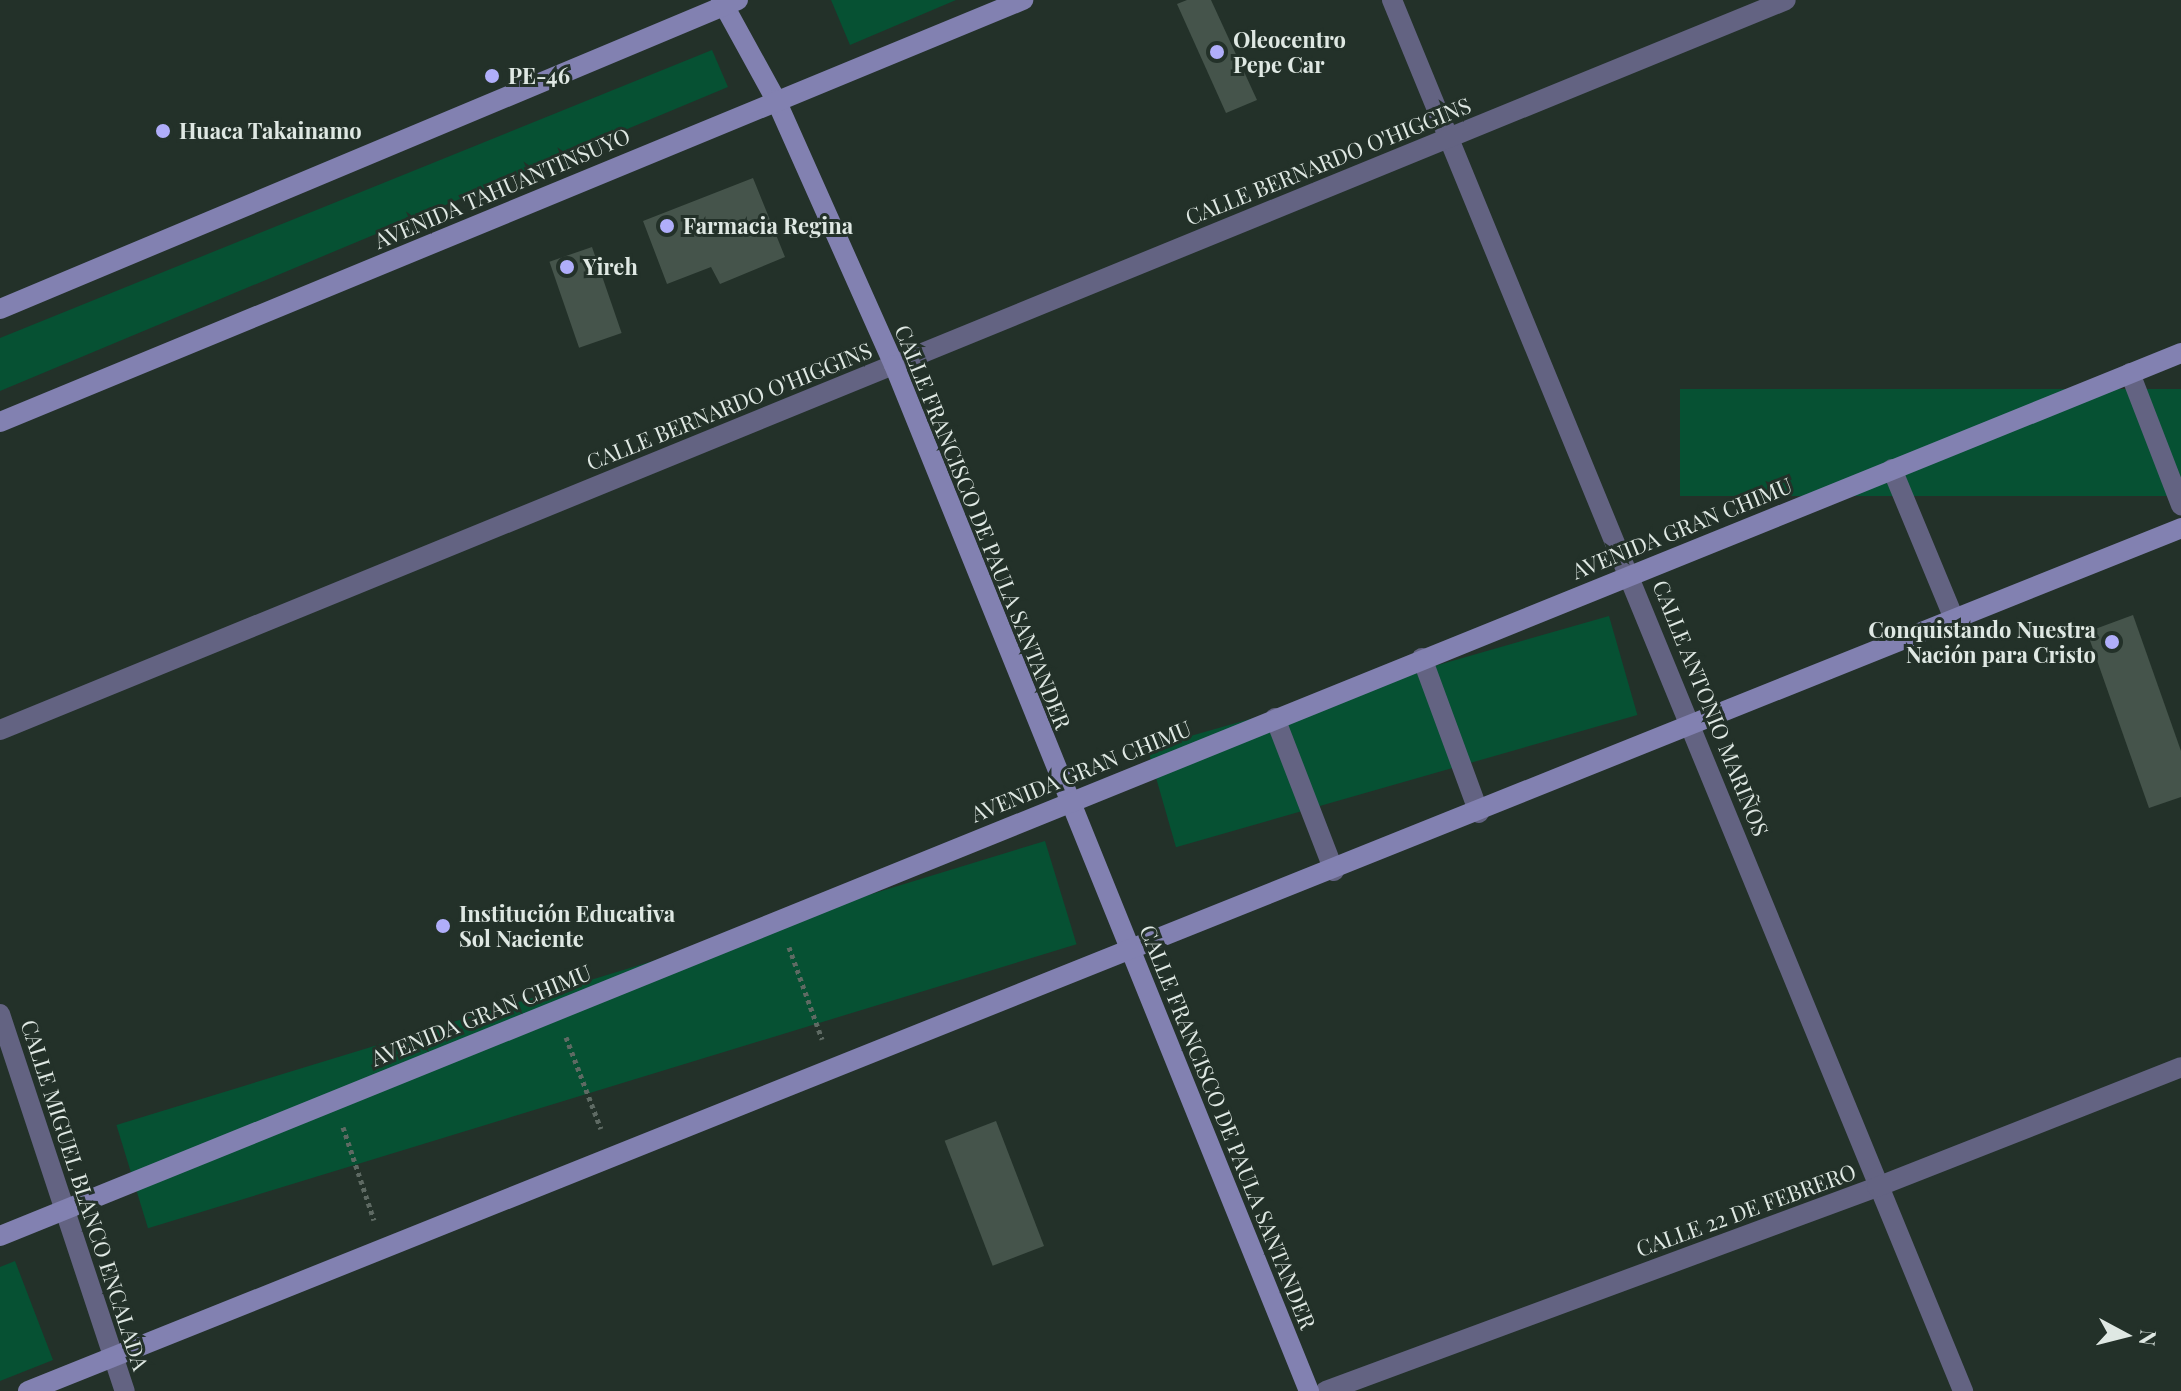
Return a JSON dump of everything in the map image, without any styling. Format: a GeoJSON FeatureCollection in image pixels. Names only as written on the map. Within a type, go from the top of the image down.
{"type":"FeatureCollection","features":[{"type":"Feature","properties":{"kind":"street","name":"AVENIDA TAHUANTINSUYO"},"geometry":{"type":"LineString","coordinates":[[0,422],[1023,0]]}},
{"type":"Feature","properties":{"kind":"street","name":"CALLE ANTONIO MARIÑOS"},"geometry":{"type":"LineString","coordinates":[[1392,0],[1694,727],[1877,1187],[1963,1391]]}},
{"type":"Feature","properties":{"kind":"street","name":"CALLE BERNARDO O'HIGGINS"},"geometry":{"type":"LineString","coordinates":[[0,730],[1786,0]]}},
{"type":"Feature","properties":{"kind":"street","name":"CALLE FRANCISCO DE PAULA SANTANDER"},"geometry":{"type":"LineString","coordinates":[[728,2],[776,100],[894,365],[1068,802],[1309,1391]]}},
{"type":"Feature","properties":{"kind":"street"},"geometry":{"type":"LineString","coordinates":[[0,309],[728,2]]}},
{"type":"Feature","properties":{"kind":"street","name":"AVENIDA GRAN CHIMU"},"geometry":{"type":"LineString","coordinates":[[0,1236],[2181,353]]}},
{"type":"Feature","properties":{"kind":"street"},"geometry":{"type":"LineString","coordinates":[[2130,373],[2181,505]]}},
{"type":"Feature","properties":{"kind":"street"},"geometry":{"type":"LineString","coordinates":[[1892,469],[1955,621]]}},
{"type":"Feature","properties":{"kind":"street"},"geometry":{"type":"LineString","coordinates":[[28,1391],[1131,953],[2181,528]]}},
{"type":"Feature","properties":{"kind":"street"},"geometry":{"type":"LineString","coordinates":[[1422,658],[1479,813]]}},
{"type":"Feature","properties":{"kind":"street"},"geometry":{"type":"LineString","coordinates":[[1275,718],[1334,871]]}},
{"type":"Feature","properties":{"kind":"street","name":"CALLE MIGUEL BLANCO ENCALADA"},"geometry":{"type":"LineString","coordinates":[[0,1014],[125,1391]]}},
{"type":"Feature","properties":{"kind":"street","name":"CALLE 22 DE FEBRERO"},"geometry":{"type":"LineString","coordinates":[[1326,1391],[1877,1187],[2181,1067]]}},
{"type":"Feature","properties":{"kind":"path"},"geometry":{"type":"LineString","coordinates":[[779,920],[833,1071]]}},
{"type":"Feature","properties":{"kind":"path"},"geometry":{"type":"LineString","coordinates":[[556,1010],[612,1158]]}},
{"type":"Feature","properties":{"kind":"path"},"geometry":{"type":"LineString","coordinates":[[334,1100],[383,1248]]}},
{"type":"Feature","properties":{"kind":"green space"},"geometry":{"type":"Polygon","coordinates":[[[831,0],[956,0],[850,45],[831,0]]]}},
{"type":"Feature","properties":{"kind":"green space"},"geometry":{"type":"Polygon","coordinates":[[[712,50],[728,87],[0,391],[0,338],[712,50]]]}},
{"type":"Feature","properties":{"kind":"green space"},"geometry":{"type":"Polygon","coordinates":[[[1680,389],[2181,389],[2181,496],[1680,496],[1680,389]]]}},
{"type":"Feature","properties":{"kind":"green space"},"geometry":{"type":"Polygon","coordinates":[[[1609,616],[1637,715],[1176,847],[1148,748],[1609,616]]]}},
{"type":"Feature","properties":{"kind":"green space"},"geometry":{"type":"Polygon","coordinates":[[[1045,841],[1077,944],[148,1228],[116,1125],[1045,841]]]}},
{"type":"Feature","properties":{"kind":"green space"},"geometry":{"type":"Polygon","coordinates":[[[15,1261],[53,1360],[0,1381],[0,1267],[15,1261]]]}},
{"type":"Feature","properties":{"kind":"building","name":"Oleocentro Pepe Car"},"geometry":{"type":"Polygon","coordinates":[[[1187,0],[1211,0],[1257,100],[1226,113],[1177,4],[1187,0]]]}},
{"type":"Feature","properties":{"kind":"building"},"geometry":{"type":"Polygon","coordinates":[[[753,178],[785,257],[720,284],[711,267],[667,284],[643,221],[753,178]]]}},
{"type":"Feature","properties":{"kind":"building"},"geometry":{"type":"Polygon","coordinates":[[[592,247],[622,333],[579,348],[549,262],[592,247]]]}},
{"type":"Feature","properties":{"kind":"building"},"geometry":{"type":"Polygon","coordinates":[[[2133,615],[2181,751],[2181,797],[2149,808],[2087,632],[2133,615]]]}},
{"type":"Feature","properties":{"kind":"building"},"geometry":{"type":"Polygon","coordinates":[[[996,1121],[1044,1246],[993,1266],[945,1141],[996,1121]]]}},
{"type":"Feature","properties":{"kind":"place","name":"Oleocentro Pepe Car"},"geometry":{"type":"Point","coordinates":[1217,52]}},
{"type":"Feature","properties":{"kind":"place","name":"PE-46"},"geometry":{"type":"Point","coordinates":[492,76]}},
{"type":"Feature","properties":{"kind":"place","name":"Huaca Takainamo"},"geometry":{"type":"Point","coordinates":[163,131]}},
{"type":"Feature","properties":{"kind":"place","name":"Farmacia Regina"},"geometry":{"type":"Point","coordinates":[667,226]}},
{"type":"Feature","properties":{"kind":"place","name":"Yireh"},"geometry":{"type":"Point","coordinates":[567,267]}},
{"type":"Feature","properties":{"kind":"place","name":"Conquistando Nuestra Nación para Cristo"},"geometry":{"type":"Point","coordinates":[2112,642]}},
{"type":"Feature","properties":{"kind":"place","name":"Institución Educativa Sol Naciente"},"geometry":{"type":"Point","coordinates":[443,926]}}]}
